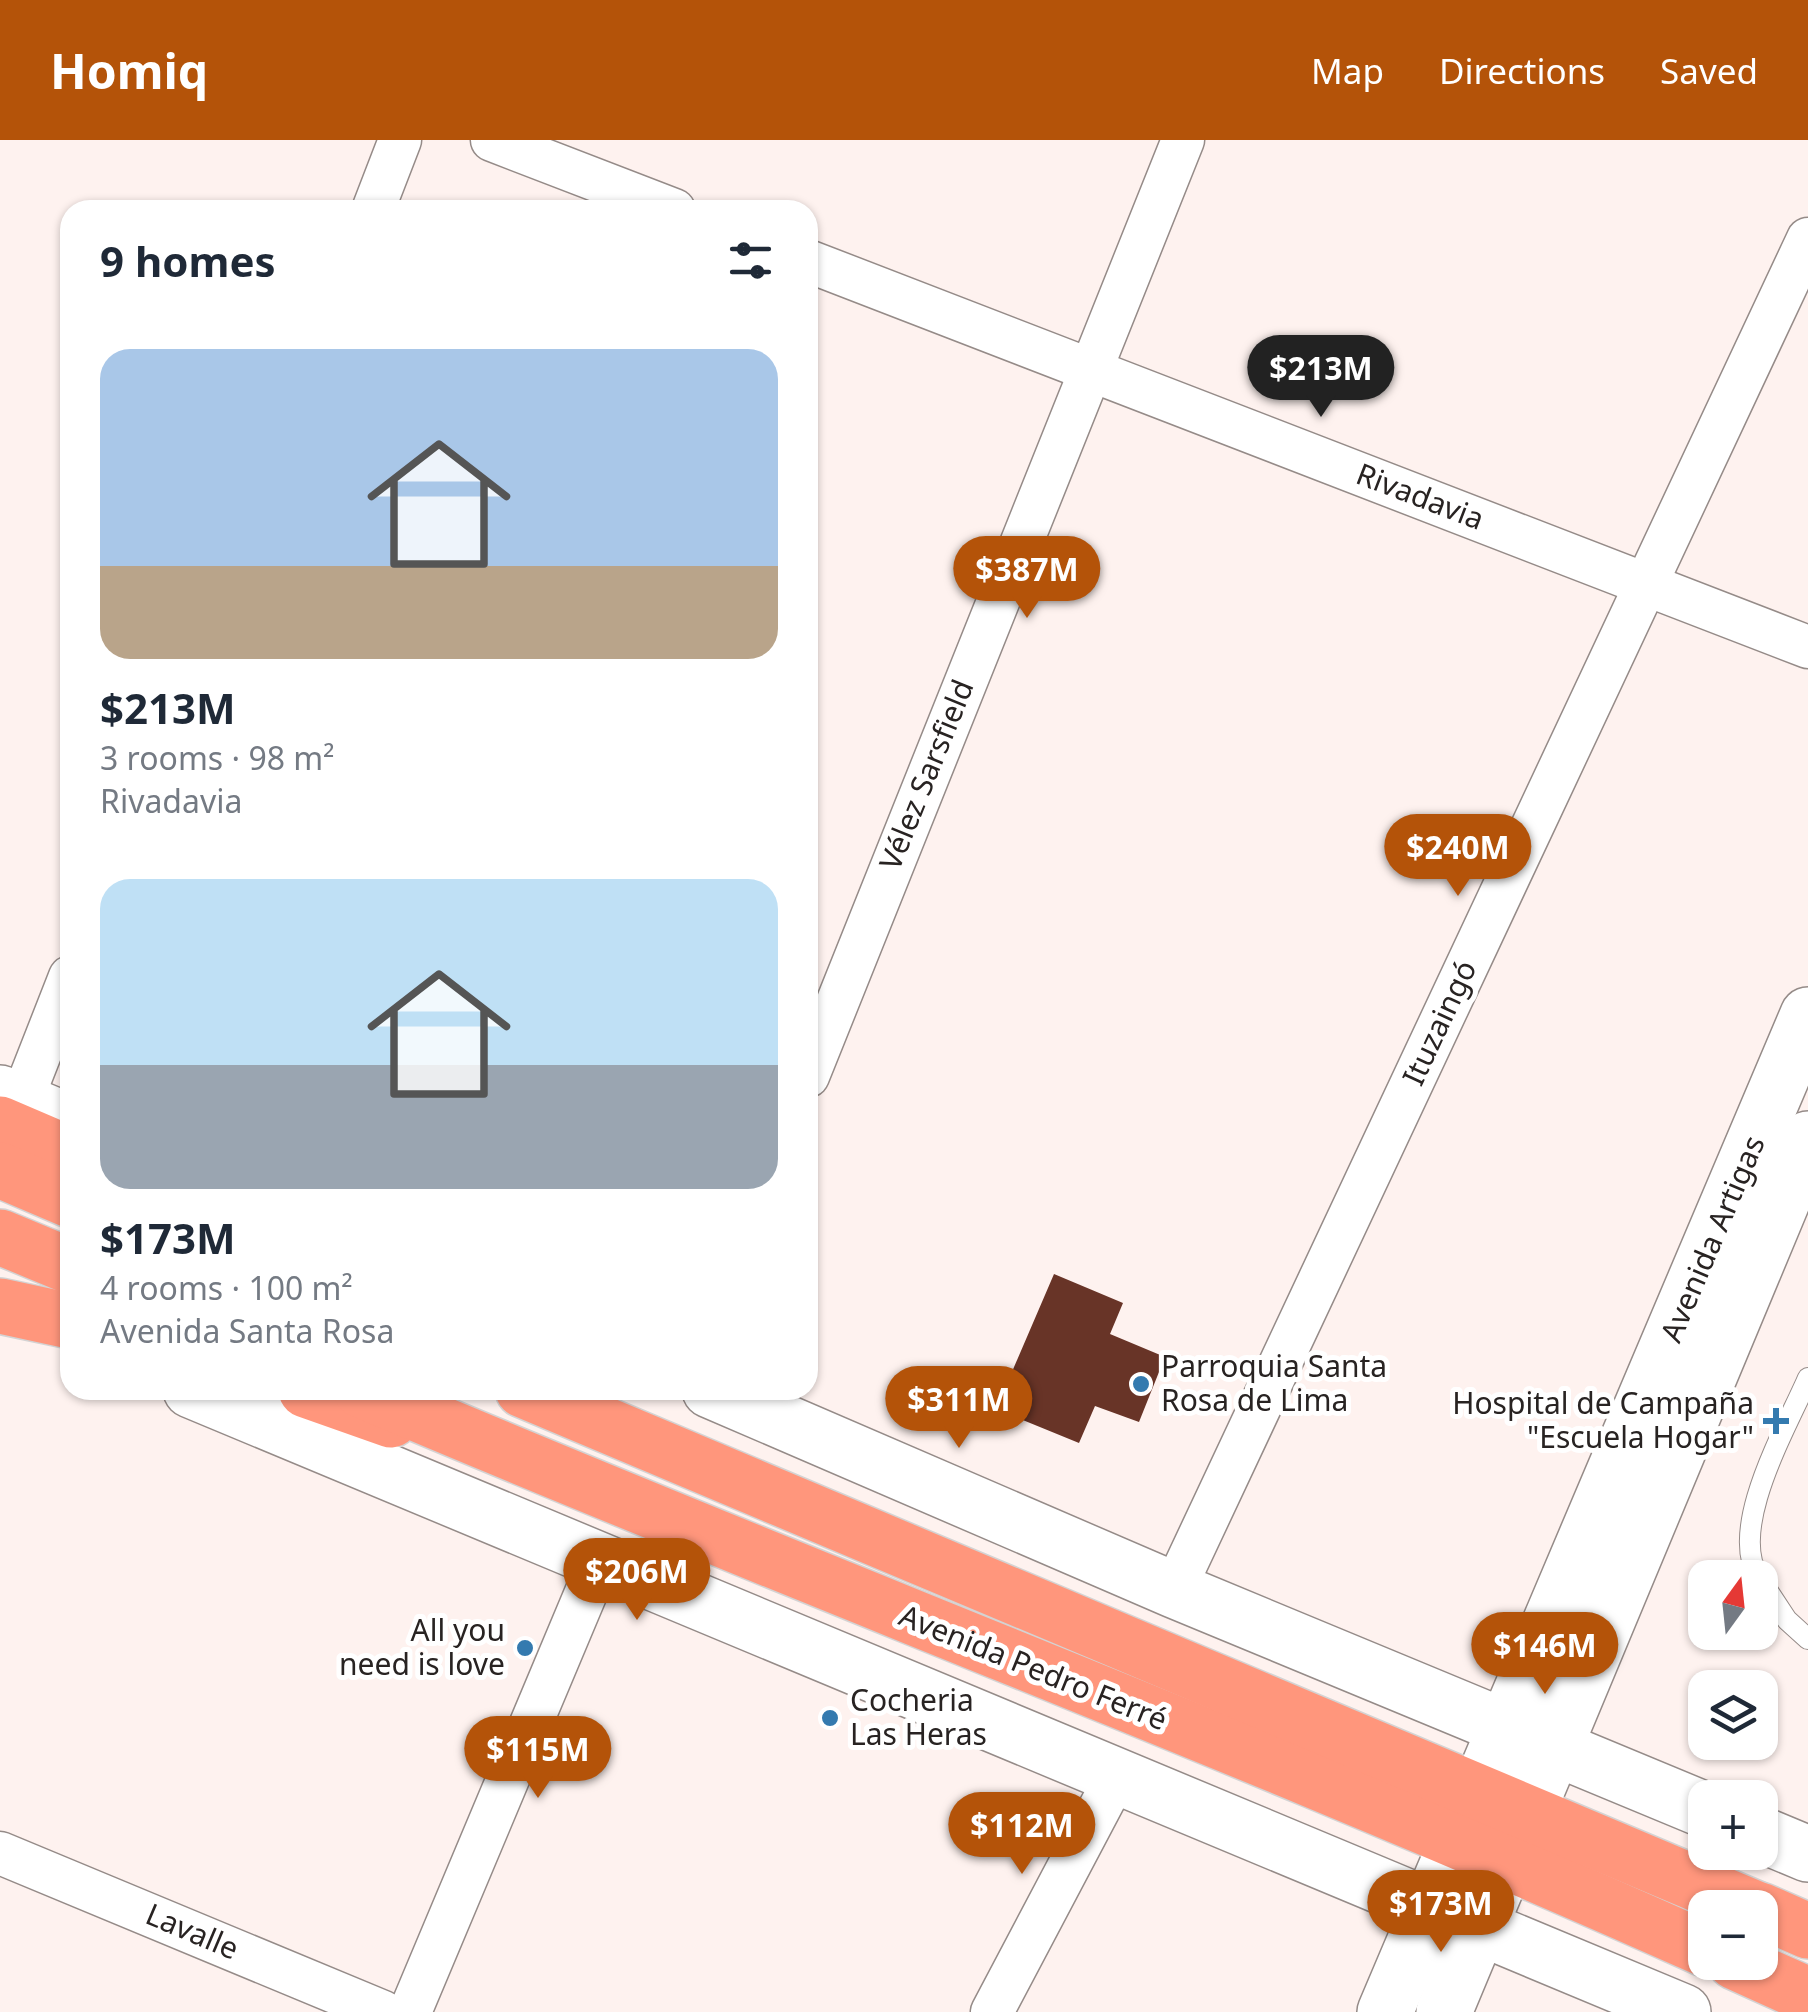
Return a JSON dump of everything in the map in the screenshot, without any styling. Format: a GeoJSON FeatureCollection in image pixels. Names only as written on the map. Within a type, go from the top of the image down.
{"type":"FeatureCollection","features":[{"type":"Feature","properties":{"kind":"highway"},"geometry":{"type":"LineString","coordinates":[[23,1110],[60,1145]]}},
{"type":"Feature","properties":{"kind":"highway"},"geometry":{"type":"LineString","coordinates":[[0,1170],[60,1196]]}},
{"type":"Feature","properties":{"kind":"highway"},"geometry":{"type":"LineString","coordinates":[[0,1236],[60,1262]]}},
{"type":"Feature","properties":{"kind":"highway"},"geometry":{"type":"LineString","coordinates":[[0,1308],[60,1319]]}},
{"type":"Feature","properties":{"kind":"highway"},"geometry":{"type":"LineString","coordinates":[[334,1400],[643,1510]]}},
{"type":"Feature","properties":{"kind":"highway","name":"Avenida Pedro Ferré"},"geometry":{"type":"LineString","coordinates":[[384,1400],[643,1510],[1484,1851],[1688,1941]]}},
{"type":"Feature","properties":{"kind":"highway","name":"Avenida Pedro Ferré"},"geometry":{"type":"LineString","coordinates":[[547,1400],[1712,1890]]}},
{"type":"Feature","properties":{"kind":"highway"},"geometry":{"type":"LineString","coordinates":[[575,1400],[672,1452]]}},
{"type":"Feature","properties":{"kind":"highway","name":"Avenida Pedro Ferré"},"geometry":{"type":"LineString","coordinates":[[1778,1918],[1808,1931]]}},
{"type":"Feature","properties":{"kind":"highway"},"geometry":{"type":"LineString","coordinates":[[1775,1980],[1808,1995]]}},
{"type":"Feature","properties":{"kind":"main road","name":"Avenida Artigas"},"geometry":{"type":"LineString","coordinates":[[1531,1738],[1808,1015]]}},
{"type":"Feature","properties":{"kind":"main road","name":"Avenida Artigas"},"geometry":{"type":"LineString","coordinates":[[1457,1916],[1531,1738],[1808,1139]]}},
{"type":"Feature","properties":{"kind":"main road"},"geometry":{"type":"LineString","coordinates":[[0,1308],[60,1335]]}},
{"type":"Feature","properties":{"kind":"main road"},"geometry":{"type":"LineString","coordinates":[[216,1400],[1684,2012]]}},
{"type":"Feature","properties":{"kind":"main road"},"geometry":{"type":"LineString","coordinates":[[733,1400],[1174,1590],[1688,1803]]}},
{"type":"Feature","properties":{"kind":"main road"},"geometry":{"type":"LineString","coordinates":[[1778,1842],[1808,1854]]}},
{"type":"Feature","properties":{"kind":"main road"},"geometry":{"type":"LineString","coordinates":[[1386,2012],[1457,1916]]}},
{"type":"Feature","properties":{"kind":"main road"},"geometry":{"type":"LineString","coordinates":[[1444,2012],[1457,1916]]}},
{"type":"Feature","properties":{"kind":"street"},"geometry":{"type":"LineString","coordinates":[[376,200],[400,140]]}},
{"type":"Feature","properties":{"kind":"street"},"geometry":{"type":"LineString","coordinates":[[492,140],[648,200]]}},
{"type":"Feature","properties":{"kind":"street","name":"Vélez Sarsfield"},"geometry":{"type":"LineString","coordinates":[[818,1051],[1182,140]]}},
{"type":"Feature","properties":{"kind":"street","name":"Ituzaingó"},"geometry":{"type":"LineString","coordinates":[[1174,1590],[1808,238]]}},
{"type":"Feature","properties":{"kind":"street","name":"Rivadavia"},"geometry":{"type":"LineString","coordinates":[[818,265],[1808,647]]}},
{"type":"Feature","properties":{"kind":"street"},"geometry":{"type":"LineString","coordinates":[[23,1110],[60,1005]]}},
{"type":"Feature","properties":{"kind":"street"},"geometry":{"type":"LineString","coordinates":[[410,2012],[599,1562]]}},
{"type":"Feature","properties":{"kind":"street"},"geometry":{"type":"LineString","coordinates":[[992,2012],[1116,1776]]}},
{"type":"Feature","properties":{"kind":"street","name":"Lavalle"},"geometry":{"type":"LineString","coordinates":[[0,1853],[383,2012]]}},
{"type":"Feature","properties":{"kind":"lane"},"geometry":{"type":"LineString","coordinates":[[1751,1560],[1751,1512],[1808,1378]]}},
{"type":"Feature","properties":{"kind":"lane"},"geometry":{"type":"LineString","coordinates":[[1778,1606],[1808,1639]]}},
{"type":"Feature","properties":{"kind":"building","name":"Parroquia Santa Rosa de Lima"},"geometry":{"type":"Polygon","coordinates":[[[1054,1274],[1123,1303],[1110,1334],[1165,1357],[1139,1422],[1095,1406],[1079,1443],[996,1409],[1054,1274]]]}},
{"type":"Feature","properties":{"kind":"place","name":"Parroquia Santa Rosa de Lima"},"geometry":{"type":"Point","coordinates":[1141,1384]}},
{"type":"Feature","properties":{"kind":"place","name":"Hospital de Campaña \"Escuela Hogar\""},"geometry":{"type":"Point","coordinates":[1776,1421]}},
{"type":"Feature","properties":{"kind":"place","name":"All you need is love"},"geometry":{"type":"Point","coordinates":[525,1648]}},
{"type":"Feature","properties":{"kind":"place","name":"Cocheria Las Heras"},"geometry":{"type":"Point","coordinates":[830,1718]}}]}
